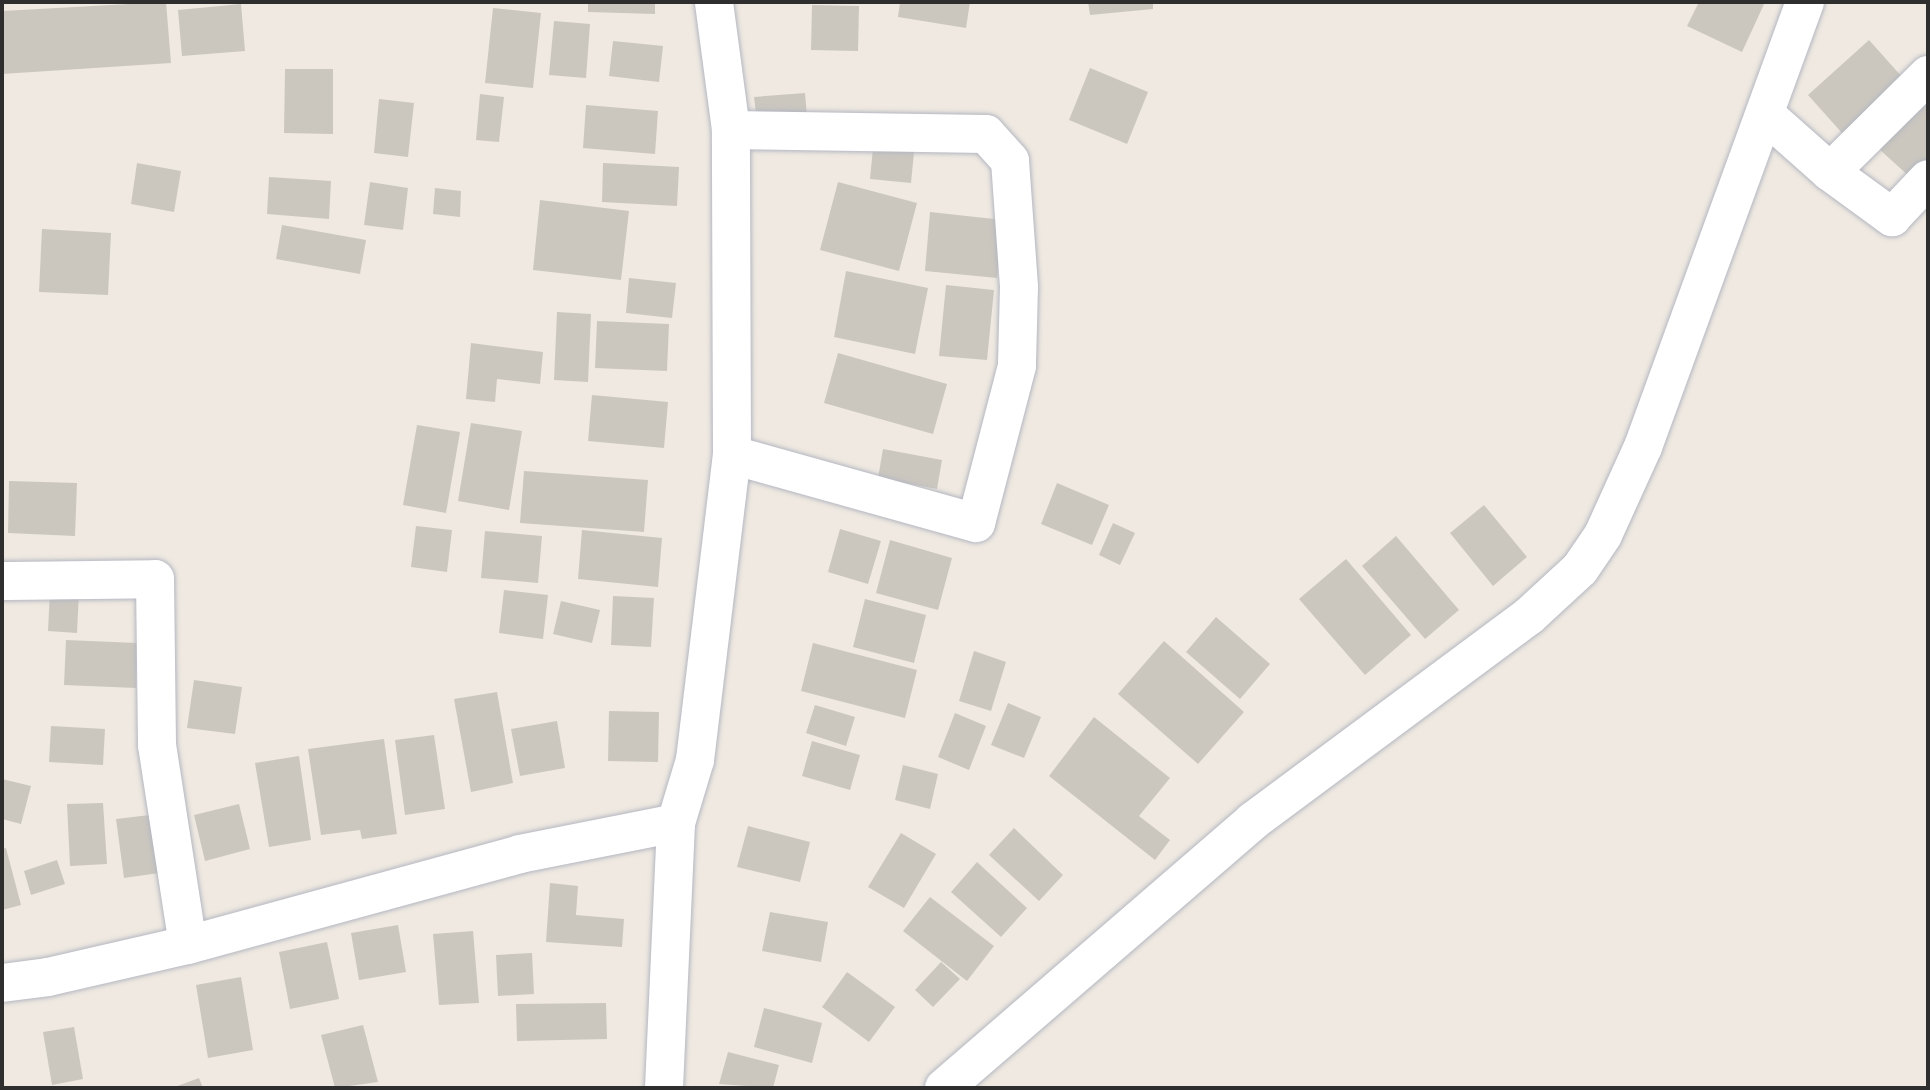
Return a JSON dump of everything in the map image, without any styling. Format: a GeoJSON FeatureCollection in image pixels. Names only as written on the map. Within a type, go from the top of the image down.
{"type":"FeatureCollection","features":[{"type":"Feature","properties":{"kind":"street"},"geometry":{"type":"LineString","coordinates":[[664,1088],[676,823],[695,760],[732,455],[731,130],[713,2]]}},
{"type":"Feature","properties":{"kind":"street"},"geometry":{"type":"LineString","coordinates":[[944,1088],[1253,821],[1529,616],[1580,569],[1603,535],[1643,447],[1767,116],[1805,2]]}},
{"type":"Feature","properties":{"kind":"street"},"geometry":{"type":"LineString","coordinates":[[1830,172],[1928,75]]}},
{"type":"Feature","properties":{"kind":"street"},"geometry":{"type":"LineString","coordinates":[[1767,116],[1830,172],[1892,217],[1928,179]]}},
{"type":"Feature","properties":{"kind":"street"},"geometry":{"type":"LineString","coordinates":[[731,130],[986,134],[1010,161],[1019,287],[1017,366],[976,523],[732,455]]}},
{"type":"Feature","properties":{"kind":"street"},"geometry":{"type":"LineString","coordinates":[[2,581],[155,579],[157,745],[188,945]]}},
{"type":"Feature","properties":{"kind":"street"},"geometry":{"type":"LineString","coordinates":[[2,983],[48,977],[188,945],[520,854],[676,823]]}},
{"type":"Feature","properties":{"kind":"building"},"geometry":{"type":"Polygon","coordinates":[[[166,2],[171,63],[2,74],[2,11],[166,2]]]}},
{"type":"Feature","properties":{"kind":"building"},"geometry":{"type":"Polygon","coordinates":[[[588,2],[655,2],[655,14],[588,12],[588,2]]]}},
{"type":"Feature","properties":{"kind":"building"},"geometry":{"type":"Polygon","coordinates":[[[900,2],[970,2],[966,28],[898,17],[900,2]]]}},
{"type":"Feature","properties":{"kind":"building"},"geometry":{"type":"Polygon","coordinates":[[[1088,2],[1153,2],[1153,9],[1090,15],[1088,2]]]}},
{"type":"Feature","properties":{"kind":"building"},"geometry":{"type":"Polygon","coordinates":[[[1699,2],[1765,2],[1742,52],[1687,26],[1699,2]]]}},
{"type":"Feature","properties":{"kind":"building"},"geometry":{"type":"Polygon","coordinates":[[[241,4],[245,51],[182,56],[178,10],[241,4]]]}},
{"type":"Feature","properties":{"kind":"building"},"geometry":{"type":"Polygon","coordinates":[[[812,5],[859,6],[858,51],[811,50],[812,5]]]}},
{"type":"Feature","properties":{"kind":"building"},"geometry":{"type":"Polygon","coordinates":[[[493,8],[541,13],[533,88],[485,83],[493,8]]]}},
{"type":"Feature","properties":{"kind":"building"},"geometry":{"type":"Polygon","coordinates":[[[554,21],[590,24],[586,78],[549,75],[554,21]]]}},
{"type":"Feature","properties":{"kind":"building"},"geometry":{"type":"Polygon","coordinates":[[[1869,40],[1903,78],[1842,133],[1808,95],[1869,40]]]}},
{"type":"Feature","properties":{"kind":"building"},"geometry":{"type":"Polygon","coordinates":[[[613,41],[663,46],[659,82],[609,76],[613,41]]]}},
{"type":"Feature","properties":{"kind":"building"},"geometry":{"type":"Polygon","coordinates":[[[1090,68],[1148,92],[1127,144],[1069,120],[1090,68]]]}},
{"type":"Feature","properties":{"kind":"building"},"geometry":{"type":"Polygon","coordinates":[[[285,69],[333,69],[333,134],[284,133],[285,69]]]}},
{"type":"Feature","properties":{"kind":"building"},"geometry":{"type":"Polygon","coordinates":[[[1928,92],[1928,161],[1912,179],[1878,148],[1928,92]]]}},
{"type":"Feature","properties":{"kind":"building"},"geometry":{"type":"Polygon","coordinates":[[[805,93],[807,117],[757,121],[754,97],[805,93]]]}},
{"type":"Feature","properties":{"kind":"building"},"geometry":{"type":"Polygon","coordinates":[[[480,94],[504,97],[499,142],[476,140],[480,94]]]}},
{"type":"Feature","properties":{"kind":"building"},"geometry":{"type":"Polygon","coordinates":[[[379,99],[414,103],[408,157],[374,153],[379,99]]]}},
{"type":"Feature","properties":{"kind":"building"},"geometry":{"type":"Polygon","coordinates":[[[586,105],[658,111],[655,154],[583,148],[586,105]]]}},
{"type":"Feature","properties":{"kind":"building"},"geometry":{"type":"Polygon","coordinates":[[[874,138],[915,142],[911,183],[870,179],[874,138]]]}},
{"type":"Feature","properties":{"kind":"building"},"geometry":{"type":"Polygon","coordinates":[[[137,163],[181,171],[174,212],[131,204],[137,163]]]}},
{"type":"Feature","properties":{"kind":"building"},"geometry":{"type":"Polygon","coordinates":[[[603,163],[679,167],[677,206],[602,202],[603,163]]]}},
{"type":"Feature","properties":{"kind":"building"},"geometry":{"type":"Polygon","coordinates":[[[269,177],[331,181],[329,219],[267,214],[269,177]]]}},
{"type":"Feature","properties":{"kind":"building"},"geometry":{"type":"Polygon","coordinates":[[[370,182],[408,188],[403,230],[364,225],[370,182]]]}},
{"type":"Feature","properties":{"kind":"building"},"geometry":{"type":"Polygon","coordinates":[[[838,182],[917,203],[899,271],[820,250],[838,182]]]}},
{"type":"Feature","properties":{"kind":"building"},"geometry":{"type":"Polygon","coordinates":[[[435,188],[461,191],[460,217],[433,214],[435,188]]]}},
{"type":"Feature","properties":{"kind":"building"},"geometry":{"type":"Polygon","coordinates":[[[540,200],[629,211],[621,280],[533,270],[540,200]]]}},
{"type":"Feature","properties":{"kind":"building"},"geometry":{"type":"Polygon","coordinates":[[[930,212],[1003,220],[997,278],[925,271],[930,212]]]}},
{"type":"Feature","properties":{"kind":"building"},"geometry":{"type":"Polygon","coordinates":[[[282,225],[366,240],[360,274],[276,259],[282,225]]]}},
{"type":"Feature","properties":{"kind":"building"},"geometry":{"type":"Polygon","coordinates":[[[42,229],[111,233],[108,295],[39,292],[42,229]]]}},
{"type":"Feature","properties":{"kind":"building"},"geometry":{"type":"Polygon","coordinates":[[[846,271],[928,288],[915,354],[834,337],[846,271]]]}},
{"type":"Feature","properties":{"kind":"building"},"geometry":{"type":"Polygon","coordinates":[[[629,278],[676,283],[672,318],[626,313],[629,278]]]}},
{"type":"Feature","properties":{"kind":"building"},"geometry":{"type":"Polygon","coordinates":[[[946,285],[994,290],[987,360],[939,356],[946,285]]]}},
{"type":"Feature","properties":{"kind":"building"},"geometry":{"type":"Polygon","coordinates":[[[557,312],[591,314],[588,382],[554,380],[557,312]]]}},
{"type":"Feature","properties":{"kind":"building"},"geometry":{"type":"Polygon","coordinates":[[[597,321],[669,324],[667,371],[595,368],[597,321]]]}},
{"type":"Feature","properties":{"kind":"building"},"geometry":{"type":"Polygon","coordinates":[[[471,343],[543,352],[540,384],[497,379],[495,402],[466,399],[471,343]]]}},
{"type":"Feature","properties":{"kind":"building"},"geometry":{"type":"Polygon","coordinates":[[[838,353],[947,384],[933,434],[824,403],[838,353]]]}},
{"type":"Feature","properties":{"kind":"building"},"geometry":{"type":"Polygon","coordinates":[[[592,395],[668,402],[664,448],[588,441],[592,395]]]}},
{"type":"Feature","properties":{"kind":"building"},"geometry":{"type":"Polygon","coordinates":[[[471,423],[522,431],[509,510],[458,501],[471,423]]]}},
{"type":"Feature","properties":{"kind":"building"},"geometry":{"type":"Polygon","coordinates":[[[417,425],[460,432],[446,513],[403,505],[417,425]]]}},
{"type":"Feature","properties":{"kind":"building"},"geometry":{"type":"Polygon","coordinates":[[[883,449],[942,460],[937,489],[878,478],[883,449]]]}},
{"type":"Feature","properties":{"kind":"building"},"geometry":{"type":"Polygon","coordinates":[[[524,471],[648,480],[644,532],[520,523],[524,471]]]}},
{"type":"Feature","properties":{"kind":"building"},"geometry":{"type":"Polygon","coordinates":[[[9,481],[77,483],[75,536],[8,533],[9,481]]]}},
{"type":"Feature","properties":{"kind":"building"},"geometry":{"type":"Polygon","coordinates":[[[1057,483],[1109,505],[1092,545],[1041,524],[1057,483]]]}},
{"type":"Feature","properties":{"kind":"building"},"geometry":{"type":"Polygon","coordinates":[[[1484,505],[1527,557],[1493,586],[1450,533],[1484,505]]]}},
{"type":"Feature","properties":{"kind":"building"},"geometry":{"type":"Polygon","coordinates":[[[1113,523],[1135,533],[1120,565],[1099,555],[1113,523]]]}},
{"type":"Feature","properties":{"kind":"building"},"geometry":{"type":"Polygon","coordinates":[[[416,526],[452,530],[447,572],[411,567],[416,526]]]}},
{"type":"Feature","properties":{"kind":"building"},"geometry":{"type":"Polygon","coordinates":[[[840,529],[881,541],[868,584],[828,572],[840,529]]]}},
{"type":"Feature","properties":{"kind":"building"},"geometry":{"type":"Polygon","coordinates":[[[582,530],[662,538],[658,587],[578,579],[582,530]]]}},
{"type":"Feature","properties":{"kind":"building"},"geometry":{"type":"Polygon","coordinates":[[[485,531],[542,536],[538,583],[481,578],[485,531]]]}},
{"type":"Feature","properties":{"kind":"building"},"geometry":{"type":"Polygon","coordinates":[[[1396,536],[1459,610],[1425,639],[1362,566],[1396,536]]]}},
{"type":"Feature","properties":{"kind":"building"},"geometry":{"type":"Polygon","coordinates":[[[890,540],[952,558],[938,610],[876,593],[890,540]]]}},
{"type":"Feature","properties":{"kind":"building"},"geometry":{"type":"Polygon","coordinates":[[[1346,559],[1411,635],[1365,675],[1299,599],[1346,559]]]}},
{"type":"Feature","properties":{"kind":"building"},"geometry":{"type":"Polygon","coordinates":[[[50,590],[79,592],[77,633],[48,631],[50,590]]]}},
{"type":"Feature","properties":{"kind":"building"},"geometry":{"type":"Polygon","coordinates":[[[504,590],[548,595],[543,639],[499,633],[504,590]]]}},
{"type":"Feature","properties":{"kind":"building"},"geometry":{"type":"Polygon","coordinates":[[[613,596],[654,598],[651,647],[611,645],[613,596]]]}},
{"type":"Feature","properties":{"kind":"building"},"geometry":{"type":"Polygon","coordinates":[[[865,599],[926,615],[914,663],[853,647],[865,599]]]}},
{"type":"Feature","properties":{"kind":"building"},"geometry":{"type":"Polygon","coordinates":[[[561,601],[600,610],[592,643],[553,634],[561,601]]]}},
{"type":"Feature","properties":{"kind":"building"},"geometry":{"type":"Polygon","coordinates":[[[1216,617],[1270,664],[1240,699],[1186,652],[1216,617]]]}},
{"type":"Feature","properties":{"kind":"building"},"geometry":{"type":"Polygon","coordinates":[[[66,640],[137,643],[136,688],[64,685],[66,640]]]}},
{"type":"Feature","properties":{"kind":"building"},"geometry":{"type":"Polygon","coordinates":[[[1164,641],[1244,712],[1198,764],[1118,694],[1164,641]]]}},
{"type":"Feature","properties":{"kind":"building"},"geometry":{"type":"Polygon","coordinates":[[[813,643],[917,670],[905,718],[801,691],[813,643]]]}},
{"type":"Feature","properties":{"kind":"building"},"geometry":{"type":"Polygon","coordinates":[[[974,651],[1006,662],[991,711],[959,701],[974,651]]]}},
{"type":"Feature","properties":{"kind":"building"},"geometry":{"type":"Polygon","coordinates":[[[194,680],[242,687],[235,734],[187,728],[194,680]]]}},
{"type":"Feature","properties":{"kind":"building"},"geometry":{"type":"Polygon","coordinates":[[[497,692],[513,783],[471,792],[454,699],[497,692]]]}},
{"type":"Feature","properties":{"kind":"building"},"geometry":{"type":"Polygon","coordinates":[[[1008,703],[1041,717],[1024,758],[991,745],[1008,703]]]}},
{"type":"Feature","properties":{"kind":"building"},"geometry":{"type":"Polygon","coordinates":[[[815,705],[855,717],[846,746],[806,733],[815,705]]]}},
{"type":"Feature","properties":{"kind":"building"},"geometry":{"type":"Polygon","coordinates":[[[609,711],[659,712],[658,762],[608,761],[609,711]]]}},
{"type":"Feature","properties":{"kind":"building"},"geometry":{"type":"Polygon","coordinates":[[[955,713],[986,726],[969,770],[938,757],[955,713]]]}},
{"type":"Feature","properties":{"kind":"building"},"geometry":{"type":"Polygon","coordinates":[[[1094,717],[1170,778],[1139,816],[1170,840],[1155,860],[1049,776],[1094,717]]]}},
{"type":"Feature","properties":{"kind":"building"},"geometry":{"type":"Polygon","coordinates":[[[557,721],[565,768],[520,776],[511,729],[557,721]]]}},
{"type":"Feature","properties":{"kind":"building"},"geometry":{"type":"Polygon","coordinates":[[[51,726],[105,729],[103,765],[49,762],[51,726]]]}},
{"type":"Feature","properties":{"kind":"building"},"geometry":{"type":"Polygon","coordinates":[[[434,735],[445,809],[405,815],[395,740],[434,735]]]}},
{"type":"Feature","properties":{"kind":"building"},"geometry":{"type":"Polygon","coordinates":[[[384,739],[397,834],[362,839],[360,830],[321,835],[308,749],[384,739]]]}},
{"type":"Feature","properties":{"kind":"building"},"geometry":{"type":"Polygon","coordinates":[[[812,741],[860,755],[850,790],[802,776],[812,741]]]}},
{"type":"Feature","properties":{"kind":"building"},"geometry":{"type":"Polygon","coordinates":[[[299,756],[311,840],[269,847],[255,763],[299,756]]]}},
{"type":"Feature","properties":{"kind":"building"},"geometry":{"type":"Polygon","coordinates":[[[903,765],[938,774],[930,809],[895,800],[903,765]]]}},
{"type":"Feature","properties":{"kind":"building"},"geometry":{"type":"Polygon","coordinates":[[[2,779],[31,786],[21,824],[2,819],[2,779]]]}},
{"type":"Feature","properties":{"kind":"building"},"geometry":{"type":"Polygon","coordinates":[[[103,803],[107,864],[70,866],[67,804],[103,803]]]}},
{"type":"Feature","properties":{"kind":"building"},"geometry":{"type":"Polygon","coordinates":[[[239,804],[250,849],[205,861],[194,815],[239,804]]]}},
{"type":"Feature","properties":{"kind":"building"},"geometry":{"type":"Polygon","coordinates":[[[158,814],[166,872],[124,878],[116,819],[158,814]]]}},
{"type":"Feature","properties":{"kind":"building"},"geometry":{"type":"Polygon","coordinates":[[[748,826],[810,842],[800,882],[737,867],[748,826]]]}},
{"type":"Feature","properties":{"kind":"building"},"geometry":{"type":"Polygon","coordinates":[[[1014,828],[1063,875],[1039,901],[989,855],[1014,828]]]}},
{"type":"Feature","properties":{"kind":"building"},"geometry":{"type":"Polygon","coordinates":[[[901,833],[936,854],[904,908],[868,887],[901,833]]]}},
{"type":"Feature","properties":{"kind":"building"},"geometry":{"type":"Polygon","coordinates":[[[6,848],[21,905],[2,910],[2,849],[6,848]]]}},
{"type":"Feature","properties":{"kind":"building"},"geometry":{"type":"Polygon","coordinates":[[[57,860],[65,884],[31,895],[24,871],[57,860]]]}},
{"type":"Feature","properties":{"kind":"building"},"geometry":{"type":"Polygon","coordinates":[[[977,862],[1027,908],[1001,937],[951,892],[977,862]]]}},
{"type":"Feature","properties":{"kind":"building"},"geometry":{"type":"Polygon","coordinates":[[[550,883],[578,886],[576,915],[624,919],[622,947],[546,942],[550,883]]]}},
{"type":"Feature","properties":{"kind":"building"},"geometry":{"type":"Polygon","coordinates":[[[930,897],[994,946],[967,981],[903,931],[930,897]]]}},
{"type":"Feature","properties":{"kind":"building"},"geometry":{"type":"Polygon","coordinates":[[[770,912],[828,922],[821,962],[762,951],[770,912]]]}},
{"type":"Feature","properties":{"kind":"building"},"geometry":{"type":"Polygon","coordinates":[[[398,925],[406,972],[359,980],[351,933],[398,925]]]}},
{"type":"Feature","properties":{"kind":"building"},"geometry":{"type":"Polygon","coordinates":[[[473,931],[479,1003],[439,1005],[433,934],[473,931]]]}},
{"type":"Feature","properties":{"kind":"building"},"geometry":{"type":"Polygon","coordinates":[[[327,942],[339,999],[290,1009],[279,952],[327,942]]]}},
{"type":"Feature","properties":{"kind":"building"},"geometry":{"type":"Polygon","coordinates":[[[532,953],[534,994],[498,996],[496,955],[532,953]]]}},
{"type":"Feature","properties":{"kind":"building"},"geometry":{"type":"Polygon","coordinates":[[[941,962],[960,979],[933,1007],[915,990],[941,962]]]}},
{"type":"Feature","properties":{"kind":"building"},"geometry":{"type":"Polygon","coordinates":[[[847,972],[895,1007],[869,1042],[822,1007],[847,972]]]}},
{"type":"Feature","properties":{"kind":"building"},"geometry":{"type":"Polygon","coordinates":[[[241,977],[253,1050],[208,1058],[196,985],[241,977]]]}},
{"type":"Feature","properties":{"kind":"building"},"geometry":{"type":"Polygon","coordinates":[[[606,1003],[607,1039],[517,1041],[516,1004],[606,1003]]]}},
{"type":"Feature","properties":{"kind":"building"},"geometry":{"type":"Polygon","coordinates":[[[764,1008],[822,1023],[812,1063],[754,1047],[764,1008]]]}},
{"type":"Feature","properties":{"kind":"building"},"geometry":{"type":"Polygon","coordinates":[[[363,1025],[378,1082],[335,1088],[321,1035],[363,1025]]]}},
{"type":"Feature","properties":{"kind":"building"},"geometry":{"type":"Polygon","coordinates":[[[74,1027],[83,1079],[52,1085],[43,1032],[74,1027]]]}},
{"type":"Feature","properties":{"kind":"building"},"geometry":{"type":"Polygon","coordinates":[[[728,1052],[779,1065],[773,1088],[719,1084],[728,1052]]]}},
{"type":"Feature","properties":{"kind":"building"},"geometry":{"type":"Polygon","coordinates":[[[199,1078],[203,1088],[172,1088],[199,1078]]]}}]}
